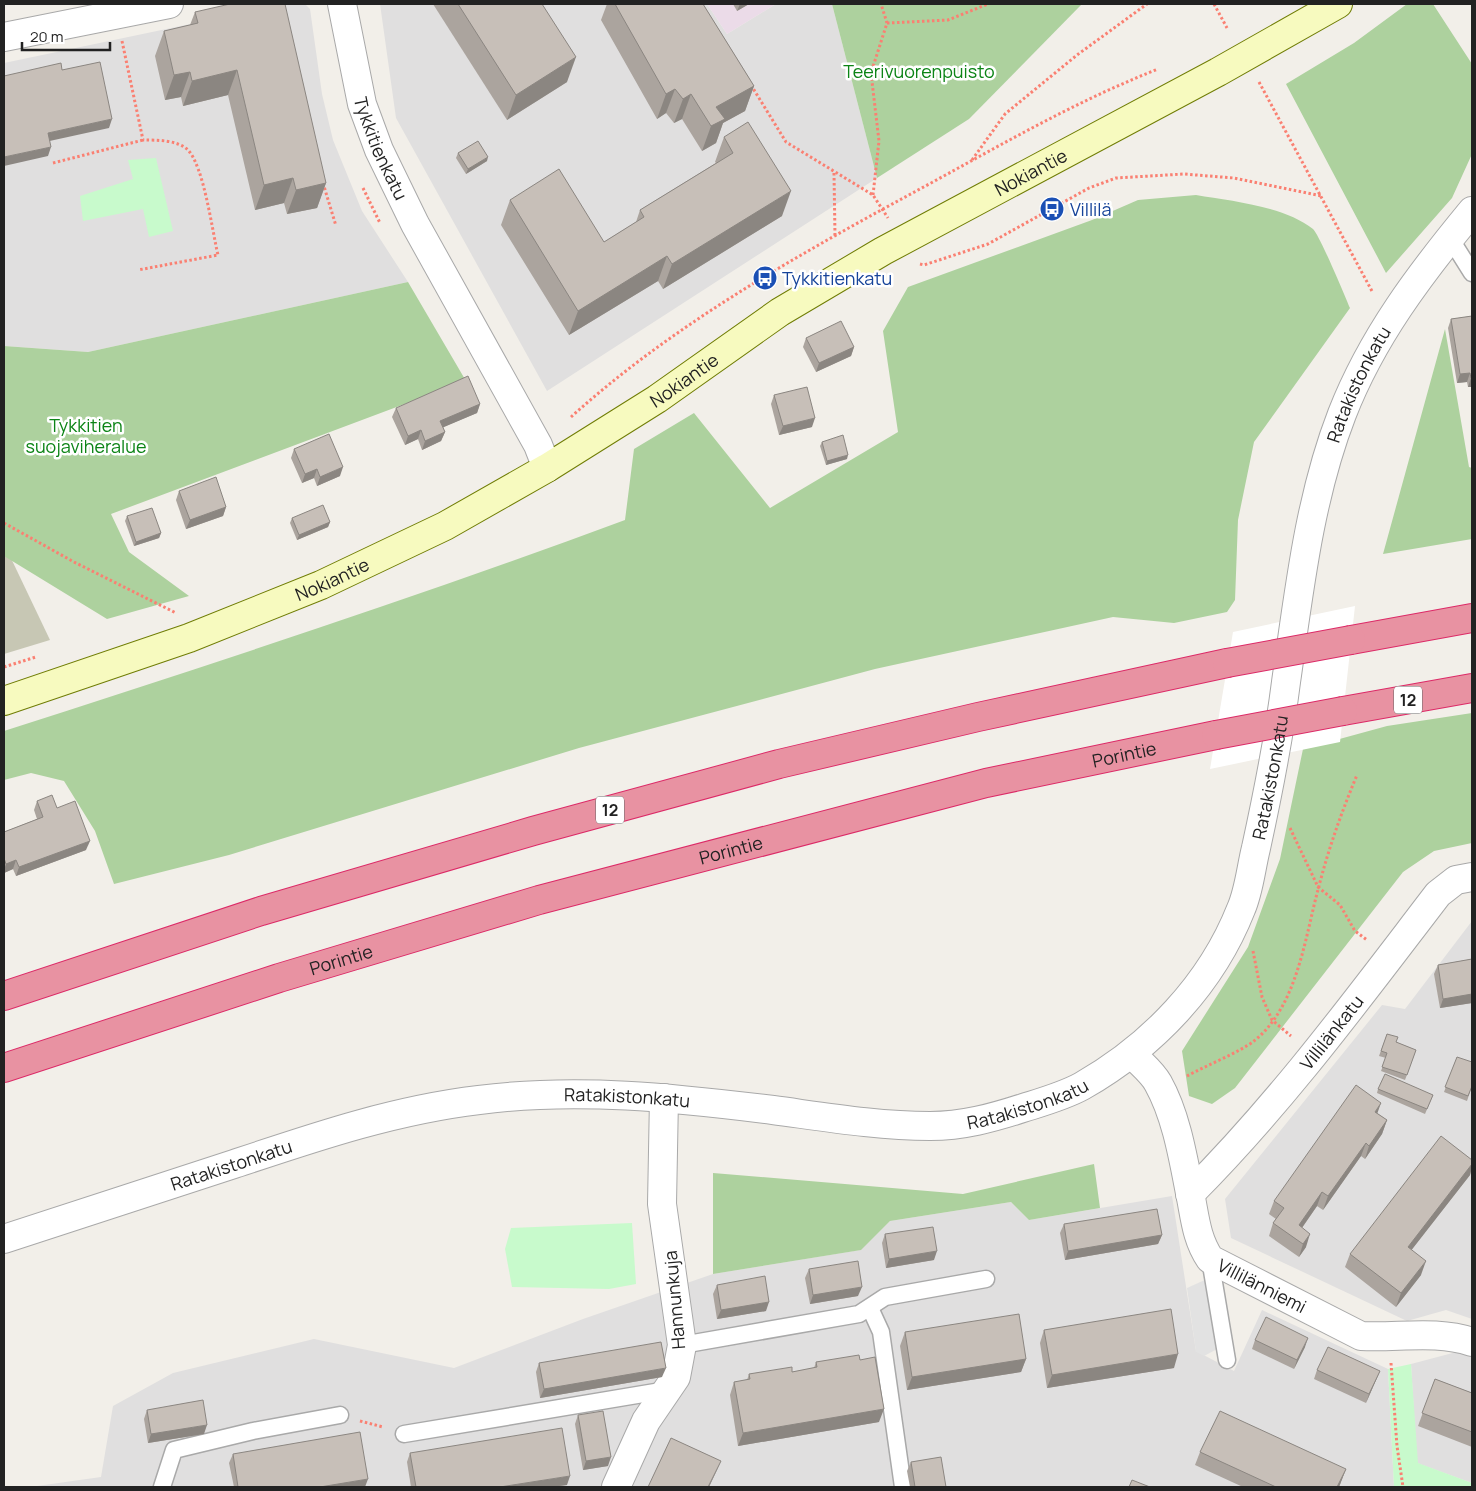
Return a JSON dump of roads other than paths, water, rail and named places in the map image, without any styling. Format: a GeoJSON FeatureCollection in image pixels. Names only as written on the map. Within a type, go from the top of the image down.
{"type":"FeatureCollection","features":[{"type":"Feature","properties":{"kind":"highway","name":"12"},"geometry":{"type":"LineString","coordinates":[[4,996],[261,911],[533,830],[798,760],[978,717],[1228,663],[1472,618]]}},
{"type":"Feature","properties":{"kind":"highway","name":"Porintie"},"geometry":{"type":"LineString","coordinates":[[4,1068],[279,978],[539,900],[986,783],[1216,735],[1472,688]]}},
{"type":"Feature","properties":{"kind":"main road","name":"Nokiantie"},"geometry":{"type":"LineString","coordinates":[[4,701],[190,638],[321,585],[445,526],[547,468],[657,398],[780,312],[901,242],[1218,72],[1338,4]]}},
{"type":"Feature","properties":{"kind":"street"},"geometry":{"type":"LineString","coordinates":[[4,37],[169,4]]}},
{"type":"Feature","properties":{"kind":"street","name":"Tykkitienkatu"},"geometry":{"type":"LineString","coordinates":[[342,4],[362,104],[379,150],[416,224],[538,445],[547,468]]}},
{"type":"Feature","properties":{"kind":"street","name":"Ratakistonkatu"},"geometry":{"type":"LineString","coordinates":[[4,1239],[358,1123],[480,1099],[552,1094],[605,1094],[664,1098],[867,1123],[934,1126],[982,1122],[1032,1106],[1078,1089],[1132,1054],[1177,1012],[1214,962],[1243,907],[1278,742],[1299,591],[1318,488],[1342,416],[1361,373],[1394,314],[1420,274],[1472,211]]}},
{"type":"Feature","properties":{"kind":"street","name":"Villilänkatu"},"geometry":{"type":"LineString","coordinates":[[1190,1194],[1224,1162],[1314,1054],[1438,894],[1456,880],[1472,877]]}},
{"type":"Feature","properties":{"kind":"street","name":"Villilänniemi"},"geometry":{"type":"LineString","coordinates":[[1132,1054],[1157,1081],[1171,1112],[1190,1194],[1195,1226],[1201,1246],[1210,1259],[1361,1336],[1389,1338],[1435,1334],[1472,1342]]}},
{"type":"Feature","properties":{"kind":"street","name":"Hannunkuja"},"geometry":{"type":"LineString","coordinates":[[616,1487],[646,1421],[676,1377],[682,1345],[662,1204],[664,1098]]}},
{"type":"Feature","properties":{"kind":"lane"},"geometry":{"type":"LineString","coordinates":[[1450,238],[1472,274]]}},
{"type":"Feature","properties":{"kind":"lane"},"geometry":{"type":"LineString","coordinates":[[1210,1259],[1227,1360]]}},
{"type":"Feature","properties":{"kind":"lane"},"geometry":{"type":"LineString","coordinates":[[682,1345],[859,1314],[885,1297],[986,1279]]}},
{"type":"Feature","properties":{"kind":"lane"},"geometry":{"type":"LineString","coordinates":[[870,1308],[881,1332],[903,1487]]}},
{"type":"Feature","properties":{"kind":"lane"},"geometry":{"type":"LineString","coordinates":[[404,1434],[667,1390]]}},
{"type":"Feature","properties":{"kind":"lane"},"geometry":{"type":"LineString","coordinates":[[162,1487],[174,1450],[253,1431],[340,1415]]}},
{"type":"Feature","properties":{"kind":"place","name":"Villilä"},"geometry":{"type":"Point","coordinates":[1052,209]}},
{"type":"Feature","properties":{"kind":"place","name":"Tykkitienkatu"},"geometry":{"type":"Point","coordinates":[765,278]}},
{"type":"Feature","properties":{"kind":"park label","name":"Teerivuorenpuisto"},"geometry":{"type":"Point","coordinates":[919,71]}},
{"type":"Feature","properties":{"kind":"park label","name":"Tykkitien suojaviheralue"},"geometry":{"type":"Point","coordinates":[86,435]}}]}
